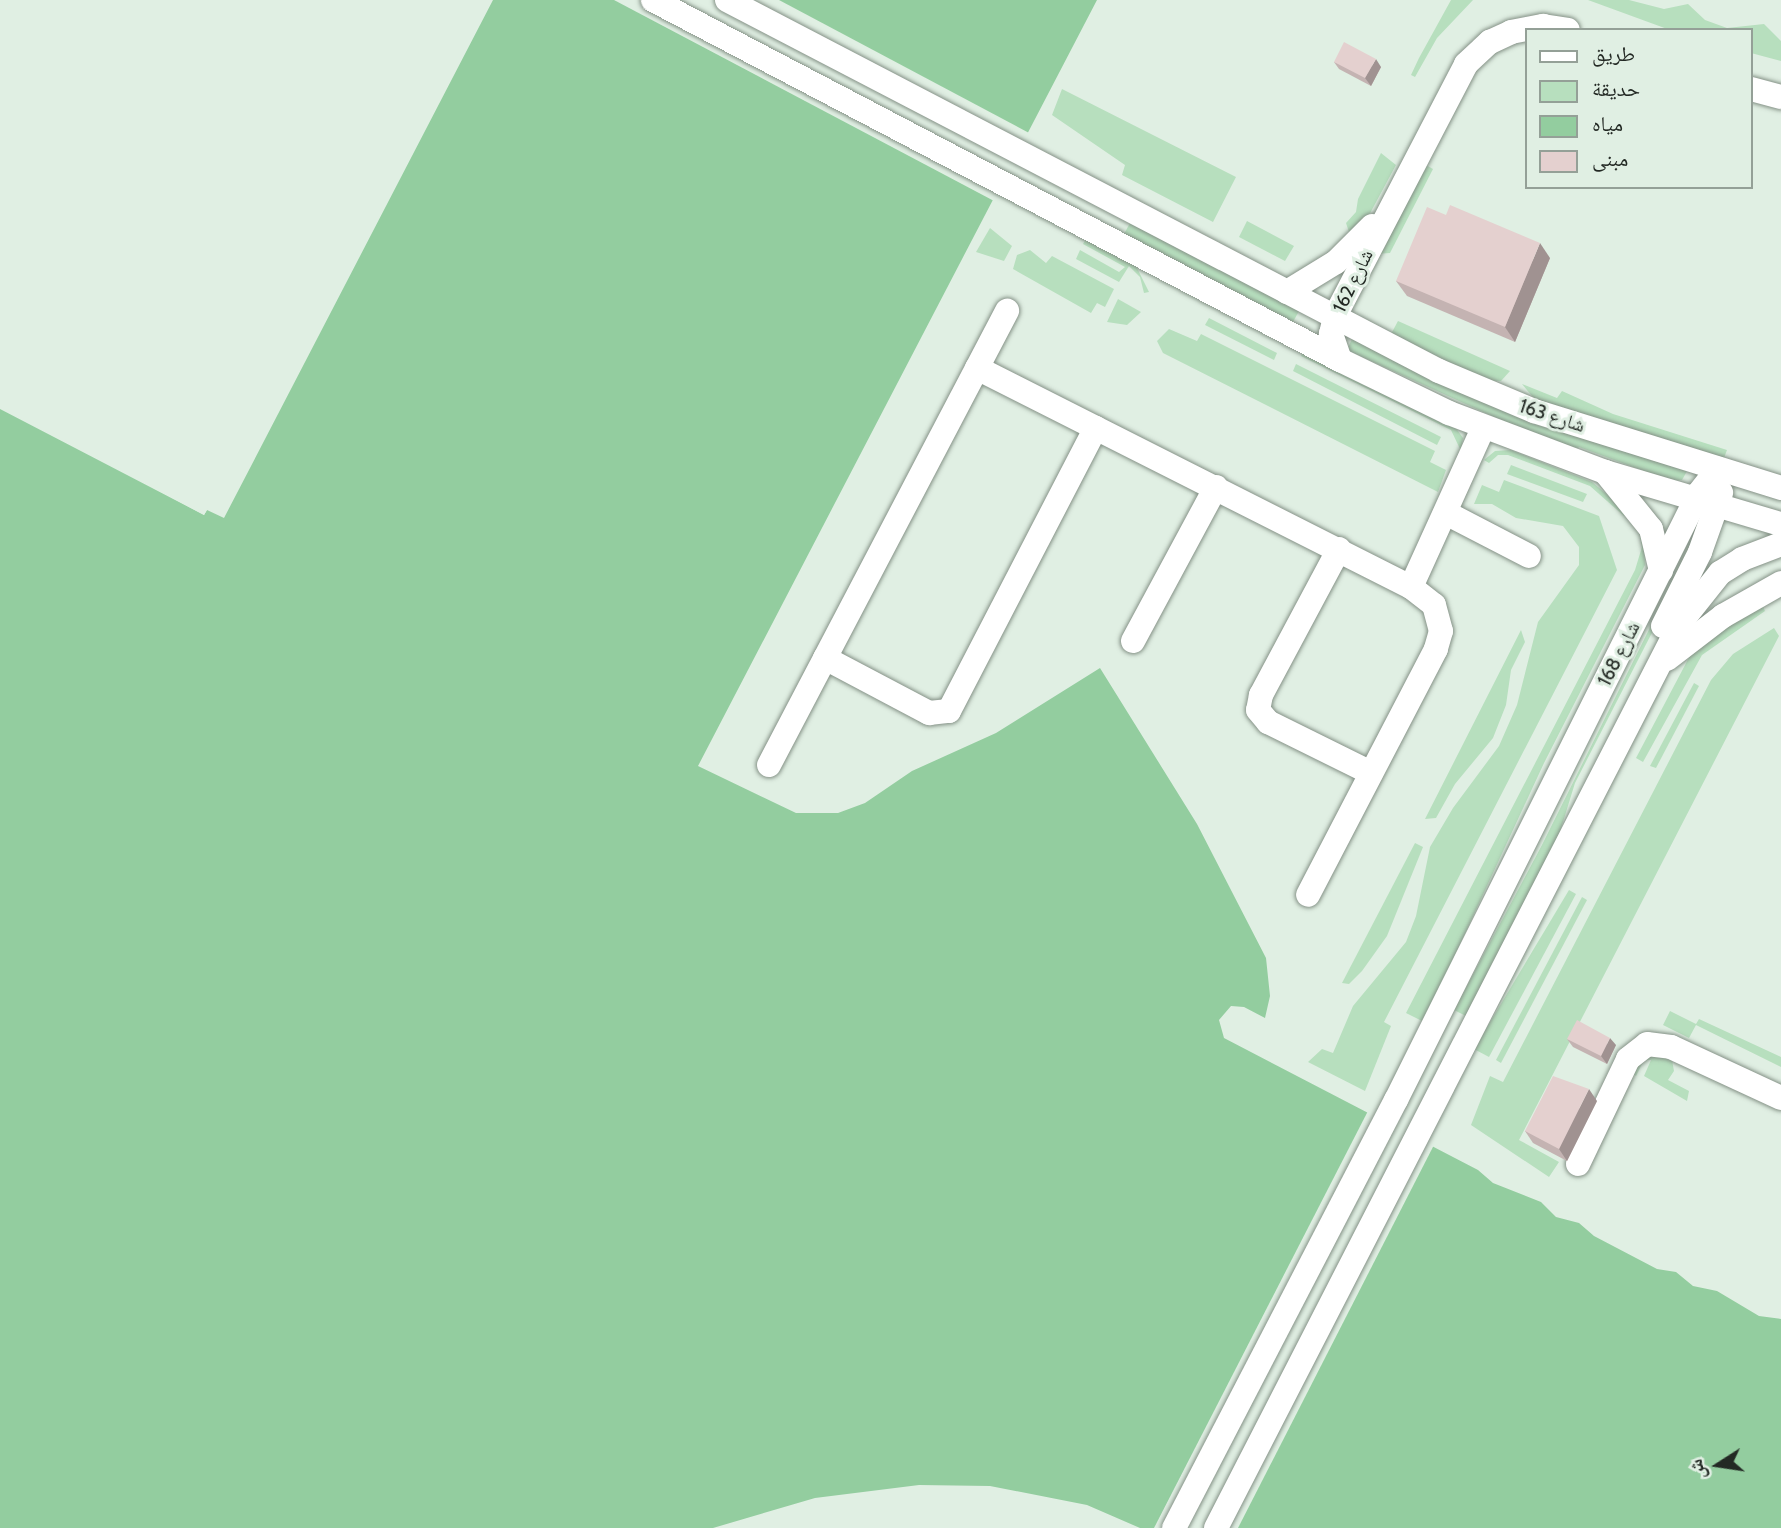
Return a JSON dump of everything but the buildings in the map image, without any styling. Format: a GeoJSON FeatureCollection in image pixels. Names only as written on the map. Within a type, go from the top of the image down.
{"type":"FeatureCollection","features":[{"type":"Feature","properties":{"kind":"street","name":"شارع 163"},"geometry":{"type":"LineString","coordinates":[[653,0],[1340,360],[1483,428],[1706,505],[1781,524]]}},
{"type":"Feature","properties":{"kind":"street","name":"شارع 163"},"geometry":{"type":"LineString","coordinates":[[727,0],[1287,292],[1504,400],[1781,488]]}},
{"type":"Feature","properties":{"kind":"street","name":"شارع 162"},"geometry":{"type":"LineString","coordinates":[[1528,28],[1549,28]]}},
{"type":"Feature","properties":{"kind":"street","name":"شارع 162"},"geometry":{"type":"LineString","coordinates":[[1340,360],[1331,334],[1335,316],[1453,83],[1473,56],[1500,36],[1526,29]]}},
{"type":"Feature","properties":{"kind":"street"},"geometry":{"type":"LineString","coordinates":[[1753,90],[1781,97]]}},
{"type":"Feature","properties":{"kind":"street","name":"شارع 162"},"geometry":{"type":"LineString","coordinates":[[1287,292],[1336,262],[1391,204]]}},
{"type":"Feature","properties":{"kind":"street"},"geometry":{"type":"LineString","coordinates":[[769,765],[1007,311]]}},
{"type":"Feature","properties":{"kind":"street"},"geometry":{"type":"LineString","coordinates":[[977,368],[1411,587],[1434,605],[1440,621],[1439,640],[1308,895]]}},
{"type":"Feature","properties":{"kind":"street"},"geometry":{"type":"LineString","coordinates":[[825,658],[929,713],[949,711],[1096,428]]}},
{"type":"Feature","properties":{"kind":"street"},"geometry":{"type":"LineString","coordinates":[[1411,587],[1448,514],[1483,428]]}},
{"type":"Feature","properties":{"kind":"street","name":"شارع 168"},"geometry":{"type":"LineString","coordinates":[[1624,736],[1646,662],[1718,469]]}},
{"type":"Feature","properties":{"kind":"street"},"geometry":{"type":"LineString","coordinates":[[1605,472],[1651,529],[1661,570]]}},
{"type":"Feature","properties":{"kind":"street"},"geometry":{"type":"LineString","coordinates":[[1133,641],[1216,487]]}},
{"type":"Feature","properties":{"kind":"street","name":"شارع 168"},"geometry":{"type":"LineString","coordinates":[[1174,1528],[1396,1100],[1661,570],[1706,505]]}},
{"type":"Feature","properties":{"kind":"street"},"geometry":{"type":"LineString","coordinates":[[1448,514],[1529,556]]}},
{"type":"Feature","properties":{"kind":"street","name":"شارع 168"},"geometry":{"type":"LineString","coordinates":[[1216,1528],[1681,622],[1720,573],[1742,559],[1781,544]]}},
{"type":"Feature","properties":{"kind":"street"},"geometry":{"type":"LineString","coordinates":[[1339,550],[1261,695],[1258,710],[1268,722],[1371,773]]}},
{"type":"Feature","properties":{"kind":"street"},"geometry":{"type":"LineString","coordinates":[[1661,664],[1723,616],[1781,583]]}},
{"type":"Feature","properties":{"kind":"street"},"geometry":{"type":"LineString","coordinates":[[1578,1164],[1628,1059],[1647,1044],[1671,1047],[1781,1098]]}},
{"type":"Feature","properties":{"kind":"green space"},"geometry":{"type":"Polygon","coordinates":[[[1451,0],[1473,0],[1437,38],[1415,77],[1411,75],[1419,58],[1451,0]]]}},
{"type":"Feature","properties":{"kind":"green space"},"geometry":{"type":"Polygon","coordinates":[[[1588,0],[1629,0],[1664,9],[1688,4],[1705,20],[1727,28],[1665,28],[1588,0]]]}},
{"type":"Feature","properties":{"kind":"green space"},"geometry":{"type":"Polygon","coordinates":[[[1764,24],[1781,41],[1781,61],[1753,54],[1753,28],[1727,28],[1764,24]]]}},
{"type":"Feature","properties":{"kind":"green space"},"geometry":{"type":"Polygon","coordinates":[[[1062,89],[1236,177],[1213,222],[1122,175],[1125,165],[1052,115],[1062,89]]]}},
{"type":"Feature","properties":{"kind":"green space"},"geometry":{"type":"Polygon","coordinates":[[[1381,153],[1396,165],[1368,217],[1350,235],[1346,223],[1356,212],[1358,199],[1381,153]]]}},
{"type":"Feature","properties":{"kind":"green space"},"geometry":{"type":"Polygon","coordinates":[[[1426,165],[1433,169],[1390,253],[1375,254],[1426,165]]]}},
{"type":"Feature","properties":{"kind":"green space"},"geometry":{"type":"Polygon","coordinates":[[[1247,221],[1294,246],[1285,261],[1239,237],[1247,221]]]}},
{"type":"Feature","properties":{"kind":"green space"},"geometry":{"type":"Polygon","coordinates":[[[1130,223],[1299,311],[1293,322],[1124,234],[1130,223]]]}},
{"type":"Feature","properties":{"kind":"green space"},"geometry":{"type":"Polygon","coordinates":[[[990,228],[1012,246],[1004,261],[976,252],[990,228]]]}},
{"type":"Feature","properties":{"kind":"green space"},"geometry":{"type":"Polygon","coordinates":[[[1086,239],[1135,264],[1149,292],[1144,293],[1140,277],[1129,266],[1119,282],[1076,259],[1080,250],[1119,272],[1125,267],[1083,244],[1086,239]]]}},
{"type":"Feature","properties":{"kind":"green space"},"geometry":{"type":"Polygon","coordinates":[[[1030,250],[1046,263],[1052,256],[1114,289],[1105,307],[1097,303],[1091,313],[1013,269],[1017,255],[1030,250]]]}},
{"type":"Feature","properties":{"kind":"green space"},"geometry":{"type":"Polygon","coordinates":[[[1118,299],[1141,312],[1127,325],[1107,322],[1118,299]]]}},
{"type":"Feature","properties":{"kind":"green space"},"geometry":{"type":"Polygon","coordinates":[[[1209,318],[1277,353],[1274,360],[1205,325],[1209,318]]]}},
{"type":"Feature","properties":{"kind":"green space"},"geometry":{"type":"Polygon","coordinates":[[[1398,321],[1510,371],[1501,381],[1488,381],[1391,334],[1398,321]]]}},
{"type":"Feature","properties":{"kind":"green space"},"geometry":{"type":"Polygon","coordinates":[[[1169,329],[1197,341],[1201,334],[1435,451],[1430,462],[1446,470],[1438,492],[1163,353],[1157,341],[1169,329]]]}},
{"type":"Feature","properties":{"kind":"green space"},"geometry":{"type":"Polygon","coordinates":[[[1352,339],[1530,423],[1687,469],[1686,473],[1682,480],[1671,481],[1579,447],[1573,453],[1347,350],[1352,339]]]}},
{"type":"Feature","properties":{"kind":"green space"},"geometry":{"type":"Polygon","coordinates":[[[1303,352],[1455,427],[1463,438],[1461,451],[1451,430],[1301,356],[1303,352]]]}},
{"type":"Feature","properties":{"kind":"green space"},"geometry":{"type":"Polygon","coordinates":[[[1296,364],[1441,437],[1437,445],[1293,371],[1296,364]]]}},
{"type":"Feature","properties":{"kind":"green space"},"geometry":{"type":"Polygon","coordinates":[[[1522,384],[1557,398],[1562,391],[1613,414],[1727,450],[1724,458],[1537,402],[1522,384]]]}},
{"type":"Feature","properties":{"kind":"green space"},"geometry":{"type":"Polygon","coordinates":[[[1511,450],[1592,482],[1628,512],[1624,516],[1590,486],[1508,455],[1498,455],[1489,463],[1484,460],[1495,451],[1511,450]]]}},
{"type":"Feature","properties":{"kind":"green space"},"geometry":{"type":"Polygon","coordinates":[[[1511,465],[1587,494],[1583,502],[1507,474],[1511,465]]]}},
{"type":"Feature","properties":{"kind":"green space"},"geometry":{"type":"Polygon","coordinates":[[[1504,480],[1599,516],[1617,570],[1384,1022],[1391,1026],[1365,1091],[1308,1062],[1322,1049],[1333,1053],[1353,1006],[1406,942],[1416,916],[1430,847],[1453,808],[1499,746],[1517,705],[1538,622],[1579,565],[1579,547],[1563,526],[1516,518],[1492,504],[1474,504],[1482,485],[1499,492],[1504,480]]]}},
{"type":"Feature","properties":{"kind":"green space"},"geometry":{"type":"Polygon","coordinates":[[[1643,531],[1645,565],[1544,763],[1424,1022],[1406,1013],[1635,570],[1642,547],[1639,532],[1643,531]]]}},
{"type":"Feature","properties":{"kind":"green space"},"geometry":{"type":"Polygon","coordinates":[[[1696,535],[1701,537],[1575,783],[1558,838],[1466,1016],[1454,1010],[1542,845],[1696,535]]]}},
{"type":"Feature","properties":{"kind":"green space"},"geometry":{"type":"Polygon","coordinates":[[[1761,602],[1765,611],[1702,655],[1643,762],[1636,758],[1694,648],[1761,602]]]}},
{"type":"Feature","properties":{"kind":"green space"},"geometry":{"type":"Polygon","coordinates":[[[1774,628],[1779,636],[1519,1140],[1559,1162],[1549,1177],[1471,1125],[1490,1076],[1503,1082],[1711,680],[1733,654],[1774,628]]]}},
{"type":"Feature","properties":{"kind":"green space"},"geometry":{"type":"Polygon","coordinates":[[[1521,630],[1525,642],[1511,670],[1506,705],[1493,738],[1455,784],[1436,818],[1425,819],[1521,630]]]}},
{"type":"Feature","properties":{"kind":"green space"},"geometry":{"type":"Polygon","coordinates":[[[1694,683],[1699,686],[1656,768],[1650,766],[1694,683]]]}},
{"type":"Feature","properties":{"kind":"green space"},"geometry":{"type":"Polygon","coordinates":[[[1415,843],[1423,847],[1387,936],[1362,971],[1349,984],[1342,983],[1415,843]]]}},
{"type":"Feature","properties":{"kind":"green space"},"geometry":{"type":"Polygon","coordinates":[[[1569,890],[1576,894],[1489,1057],[1474,1049],[1569,890]]]}},
{"type":"Feature","properties":{"kind":"green space"},"geometry":{"type":"Polygon","coordinates":[[[1582,897],[1587,900],[1501,1063],[1496,1060],[1582,897]]]}},
{"type":"Feature","properties":{"kind":"green space"},"geometry":{"type":"Polygon","coordinates":[[[1670,1011],[1696,1024],[1699,1019],[1781,1057],[1781,1067],[1696,1025],[1689,1038],[1663,1025],[1670,1011]]]}},
{"type":"Feature","properties":{"kind":"green space"},"geometry":{"type":"Polygon","coordinates":[[[1653,1053],[1672,1060],[1674,1071],[1668,1080],[1689,1091],[1687,1101],[1644,1076],[1651,1060],[1644,1060],[1636,1076],[1633,1074],[1641,1058],[1653,1053]]]}},
{"type":"Feature","properties":{"kind":"water"},"geometry":{"type":"Polygon","coordinates":[[[493,0],[1097,0],[698,766],[796,813],[838,813],[865,803],[912,771],[996,733],[1100,668],[1197,824],[1266,958],[1270,996],[1265,1018],[1244,1007],[1231,1006],[1219,1020],[1224,1038],[1478,1170],[1493,1183],[1541,1202],[1556,1217],[1579,1223],[1594,1236],[1657,1269],[1676,1272],[1693,1286],[1717,1291],[1759,1316],[1781,1319],[1781,1528],[1140,1528],[1087,1505],[990,1486],[919,1485],[815,1498],[713,1528],[0,1528],[0,409],[204,515],[207,510],[224,518],[493,0]]]}},
{"type":"Feature","properties":{"kind":"pier"},"geometry":{"type":"Polygon","coordinates":[[[614,0],[779,0],[1031,134],[996,202],[614,0]]]}},
{"type":"Feature","properties":{"kind":"pier"},"geometry":{"type":"Polygon","coordinates":[[[1,406],[203,511],[207,510],[204,515],[1,406]]]}},
{"type":"Feature","properties":{"kind":"pier"},"geometry":{"type":"Polygon","coordinates":[[[1369,1109],[1435,1143],[1238,1528],[1154,1528],[1369,1109]]]}}]}
